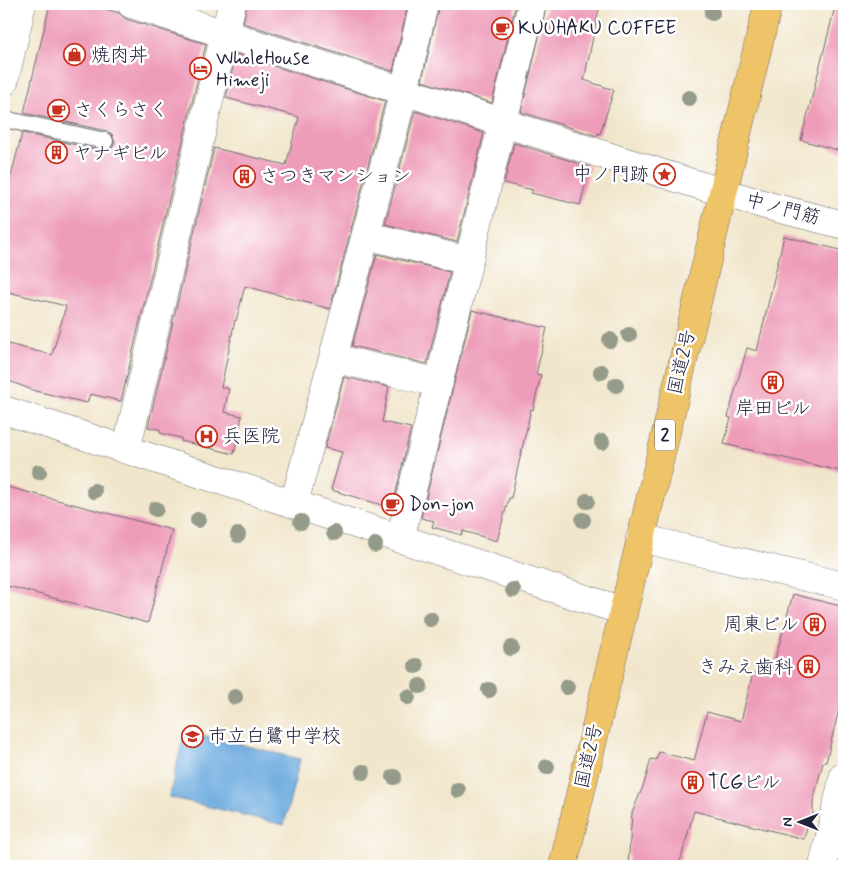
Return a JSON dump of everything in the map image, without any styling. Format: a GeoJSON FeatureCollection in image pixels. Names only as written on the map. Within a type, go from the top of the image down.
{"type":"FeatureCollection","features":[{"type":"Feature","properties":{"kind":"highway","name":"国道2号"},"geometry":{"type":"LineString","coordinates":[[563,866],[768,4]]}},
{"type":"Feature","properties":{"kind":"street"},"geometry":{"type":"LineString","coordinates":[[4,82],[22,4]]}},
{"type":"Feature","properties":{"kind":"street","name":"中ノ門筋"},"geometry":{"type":"LineString","coordinates":[[131,4],[723,192],[844,225]]}},
{"type":"Feature","properties":{"kind":"street"},"geometry":{"type":"LineString","coordinates":[[126,450],[232,4]]}},
{"type":"Feature","properties":{"kind":"street"},"geometry":{"type":"LineString","coordinates":[[294,504],[404,91],[424,4]]}},
{"type":"Feature","properties":{"kind":"street"},"geometry":{"type":"LineString","coordinates":[[400,539],[532,4]]}},
{"type":"Feature","properties":{"kind":"street"},"geometry":{"type":"LineString","coordinates":[[366,235],[468,261]]}},
{"type":"Feature","properties":{"kind":"street"},"geometry":{"type":"LineString","coordinates":[[333,358],[438,383]]}},
{"type":"Feature","properties":{"kind":"street"},"geometry":{"type":"LineString","coordinates":[[4,410],[623,611]]}},
{"type":"Feature","properties":{"kind":"street"},"geometry":{"type":"LineString","coordinates":[[640,538],[844,586]]}},
{"type":"Feature","properties":{"kind":"street"},"geometry":{"type":"LineString","coordinates":[[823,866],[844,775]]}},
{"type":"Feature","properties":{"kind":"lane"},"geometry":{"type":"LineString","coordinates":[[4,118],[105,141]]}},
{"type":"Feature","properties":{"kind":"water"},"geometry":{"type":"Polygon","coordinates":[[[185,731],[300,759],[284,825],[169,797],[185,731]]]}},
{"type":"Feature","properties":{"kind":"building"},"geometry":{"type":"Polygon","coordinates":[[[50,4],[88,4],[119,13],[126,19],[206,44],[121,401],[90,394],[87,403],[35,391],[4,379],[4,343],[52,355],[66,306],[4,291],[4,204],[22,133],[103,151],[112,148],[115,143],[112,134],[107,131],[24,113],[50,4]]]}},
{"type":"Feature","properties":{"kind":"building"},"geometry":{"type":"Polygon","coordinates":[[[247,4],[408,4],[393,71],[243,23],[247,4]]]}},
{"type":"Feature","properties":{"kind":"building"},"geometry":{"type":"Polygon","coordinates":[[[439,4],[516,4],[492,103],[422,81],[439,4]]]}},
{"type":"Feature","properties":{"kind":"building"},"geometry":{"type":"Polygon","coordinates":[[[547,4],[600,4],[584,80],[614,90],[600,134],[598,133],[597,136],[521,112],[547,4]]]}},
{"type":"Feature","properties":{"kind":"building"},"geometry":{"type":"Polygon","coordinates":[[[835,7],[844,8],[844,152],[801,140],[835,7]]]}},
{"type":"Feature","properties":{"kind":"building"},"geometry":{"type":"Polygon","coordinates":[[[236,54],[385,101],[330,309],[245,286],[235,320],[221,387],[229,389],[224,412],[242,416],[234,454],[181,441],[181,438],[160,433],[161,430],[148,427],[214,148],[286,165],[299,117],[226,98],[236,54]]]}},
{"type":"Feature","properties":{"kind":"building"},"geometry":{"type":"Polygon","coordinates":[[[415,111],[484,133],[457,242],[385,224],[415,111]]]}},
{"type":"Feature","properties":{"kind":"building"},"geometry":{"type":"Polygon","coordinates":[[[514,143],[590,167],[580,205],[531,193],[533,190],[504,183],[514,143]]]}},
{"type":"Feature","properties":{"kind":"building"},"geometry":{"type":"Polygon","coordinates":[[[784,236],[844,251],[844,472],[724,444],[731,418],[728,417],[747,348],[757,351],[784,236]]]}},
{"type":"Feature","properties":{"kind":"building"},"geometry":{"type":"Polygon","coordinates":[[[377,254],[450,272],[427,364],[352,346],[377,254]]]}},
{"type":"Feature","properties":{"kind":"building"},"geometry":{"type":"Polygon","coordinates":[[[472,310],[547,328],[536,374],[541,375],[533,410],[531,409],[511,498],[509,498],[497,541],[463,531],[462,535],[432,527],[434,521],[421,518],[472,310]]]}},
{"type":"Feature","properties":{"kind":"building"},"geometry":{"type":"Polygon","coordinates":[[[344,377],[389,387],[382,422],[411,428],[392,508],[331,490],[342,452],[325,448],[344,377]]]}},
{"type":"Feature","properties":{"kind":"building"},"geometry":{"type":"Polygon","coordinates":[[[4,486],[172,530],[148,623],[4,585],[4,486]]]}},
{"type":"Feature","properties":{"kind":"building"},"geometry":{"type":"Polygon","coordinates":[[[793,594],[844,607],[844,689],[826,762],[823,762],[813,802],[813,818],[807,826],[804,839],[694,811],[679,866],[628,866],[632,813],[644,784],[651,759],[656,760],[659,752],[694,761],[707,712],[741,721],[753,673],[770,677],[793,594]]]}},
{"type":"Feature","properties":{"kind":"place","name":"KUUHAKU COFFEE"},"geometry":{"type":"Point","coordinates":[502,28]}},
{"type":"Feature","properties":{"kind":"place","name":"焼肉丼"},"geometry":{"type":"Point","coordinates":[75,55]}},
{"type":"Feature","properties":{"kind":"place","name":"WholeHouse Himeji"},"geometry":{"type":"Point","coordinates":[200,69]}},
{"type":"Feature","properties":{"kind":"place","name":"さくらさく"},"geometry":{"type":"Point","coordinates":[58,110]}},
{"type":"Feature","properties":{"kind":"place","name":"ヤナギビル"},"geometry":{"type":"Point","coordinates":[57,153]}},
{"type":"Feature","properties":{"kind":"place","name":"中ノ門跡"},"geometry":{"type":"Point","coordinates":[665,174]}},
{"type":"Feature","properties":{"kind":"place","name":"さつきマンション"},"geometry":{"type":"Point","coordinates":[244,176]}},
{"type":"Feature","properties":{"kind":"place","name":"岸田ビル"},"geometry":{"type":"Point","coordinates":[773,382]}},
{"type":"Feature","properties":{"kind":"place","name":"兵医院"},"geometry":{"type":"Point","coordinates":[207,436]}},
{"type":"Feature","properties":{"kind":"place","name":"Don-jon"},"geometry":{"type":"Point","coordinates":[393,504]}},
{"type":"Feature","properties":{"kind":"place","name":"周東ビル"},"geometry":{"type":"Point","coordinates":[815,624]}},
{"type":"Feature","properties":{"kind":"place","name":"きみえ歯科"},"geometry":{"type":"Point","coordinates":[809,667]}},
{"type":"Feature","properties":{"kind":"place","name":"市立白鷺中学校"},"geometry":{"type":"Point","coordinates":[192,736]}},
{"type":"Feature","properties":{"kind":"place","name":"TCGビル"},"geometry":{"type":"Point","coordinates":[692,782]}}]}
